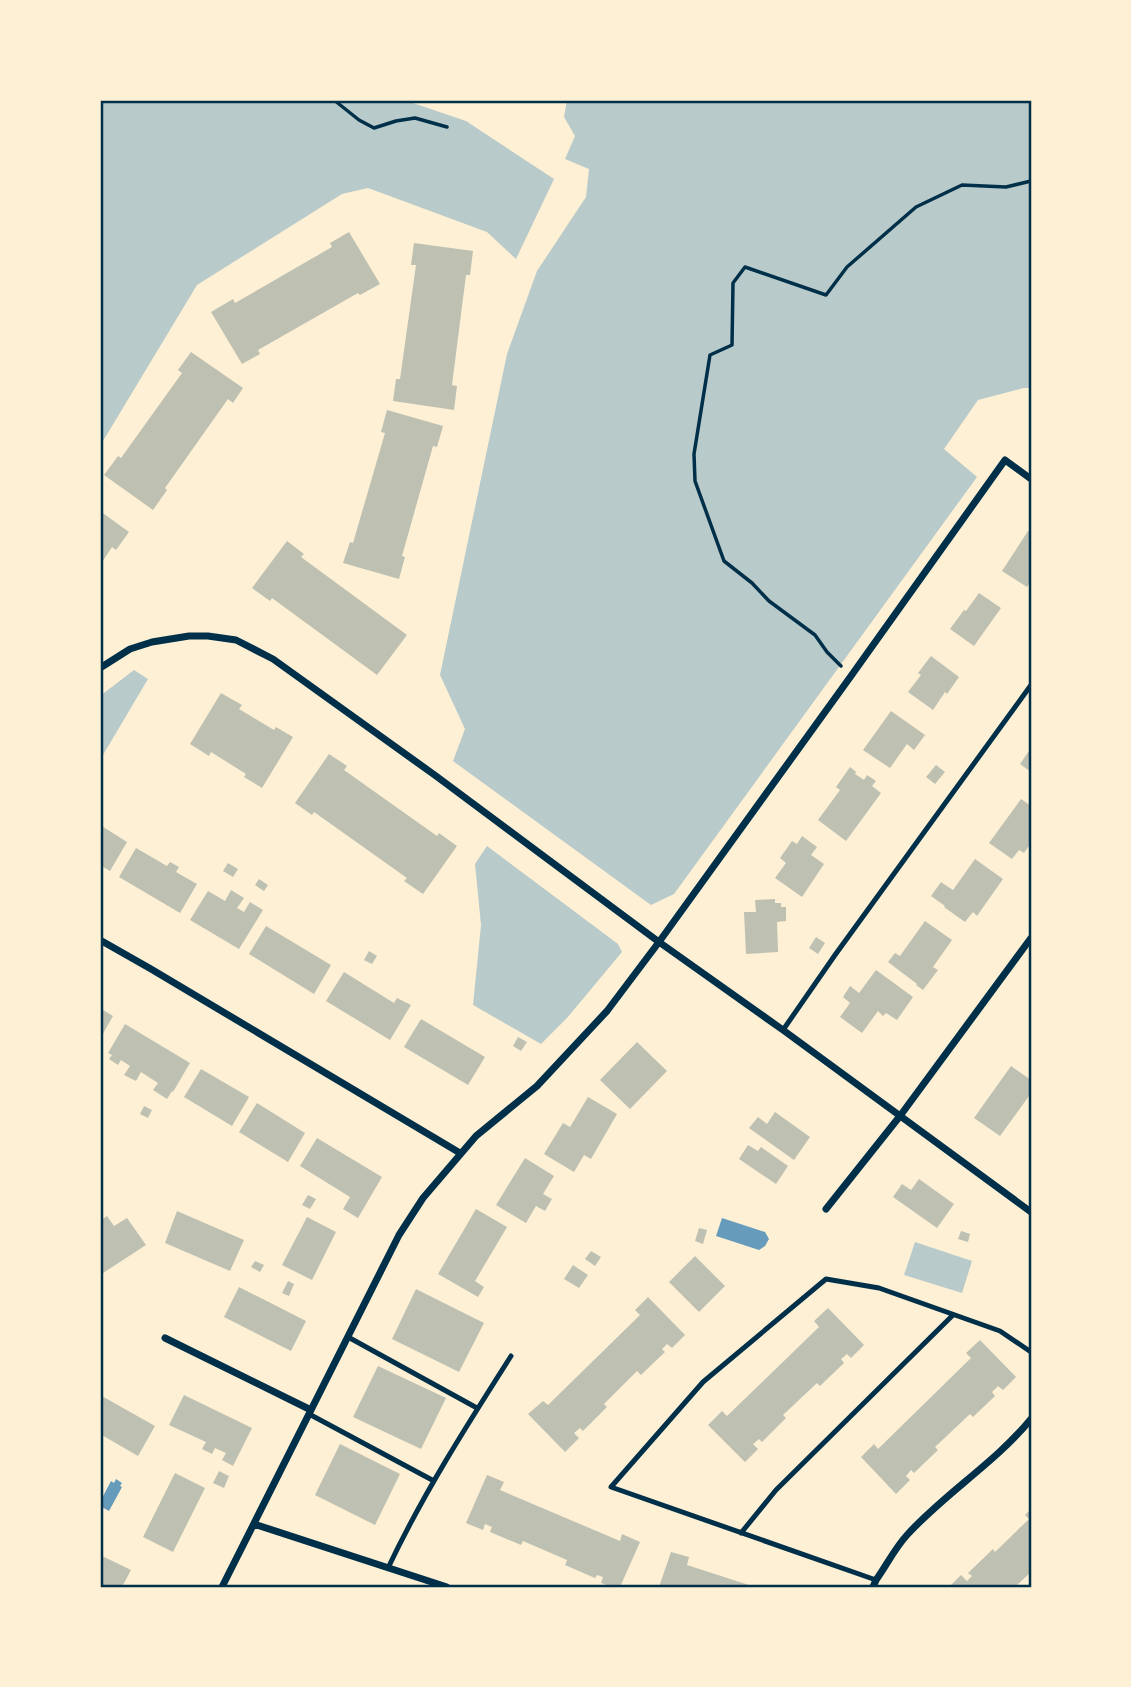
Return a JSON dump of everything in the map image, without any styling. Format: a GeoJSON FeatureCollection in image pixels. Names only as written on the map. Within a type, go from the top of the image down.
{"type":"FeatureCollection","features":[{"type":"Feature","properties":{"kind":"street"},"geometry":{"type":"LineString","coordinates":[[222,1587],[399,1236],[423,1198],[476,1136],[537,1086],[607,1011],[1005,460],[1031,479]]}},
{"type":"Feature","properties":{"kind":"street"},"geometry":{"type":"LineString","coordinates":[[100,668],[131,649],[152,642],[189,636],[236,640],[273,659],[1031,1212]]}},
{"type":"Feature","properties":{"kind":"street"},"geometry":{"type":"LineString","coordinates":[[826,1209],[900,1116],[1031,937]]}},
{"type":"Feature","properties":{"kind":"street"},"geometry":{"type":"LineString","coordinates":[[100,940],[460,1153]]}},
{"type":"Feature","properties":{"kind":"street"},"geometry":{"type":"LineString","coordinates":[[165,1338],[310,1412]]}},
{"type":"Feature","properties":{"kind":"street"},"geometry":{"type":"LineString","coordinates":[[875,1584],[905,1537],[1003,1451],[1031,1419]]}},
{"type":"Feature","properties":{"kind":"street"},"geometry":{"type":"LineString","coordinates":[[254,1524],[447,1587]]}},
{"type":"Feature","properties":{"kind":"lane"},"geometry":{"type":"LineString","coordinates":[[783,1030],[1031,685]]}},
{"type":"Feature","properties":{"kind":"lane"},"geometry":{"type":"LineString","coordinates":[[875,1584],[741,1532],[611,1486],[704,1382],[826,1279],[879,1288],[1000,1331],[1031,1352]]}},
{"type":"Feature","properties":{"kind":"lane"},"geometry":{"type":"LineString","coordinates":[[741,1532],[776,1490],[953,1315]]}},
{"type":"Feature","properties":{"kind":"lane"},"geometry":{"type":"LineString","coordinates":[[348,1337],[477,1408]]}},
{"type":"Feature","properties":{"kind":"lane"},"geometry":{"type":"LineString","coordinates":[[388,1568],[434,1481],[511,1356]]}},
{"type":"Feature","properties":{"kind":"lane"},"geometry":{"type":"LineString","coordinates":[[310,1412],[434,1481]]}},
{"type":"Feature","properties":{"kind":"path"},"geometry":{"type":"LineString","coordinates":[[334,100],[359,121],[374,128],[415,118],[447,127]]}},
{"type":"Feature","properties":{"kind":"path"},"geometry":{"type":"LineString","coordinates":[[851,676],[827,652],[815,635],[769,601],[724,561],[695,481],[694,454],[710,355],[732,345],[733,282],[746,267],[826,295],[847,267],[916,207],[962,185],[1006,187],[1031,181]]}},
{"type":"Feature","properties":{"kind":"shaded area"},"geometry":{"type":"Polygon","coordinates":[[[100,100],[404,100],[466,121],[554,179],[516,259],[487,232],[368,188],[342,194],[197,285],[100,446],[100,100]]]}},
{"type":"Feature","properties":{"kind":"shaded area"},"geometry":{"type":"Polygon","coordinates":[[[567,100],[1031,100],[1031,388],[978,400],[944,449],[977,477],[674,894],[651,905],[453,761],[465,729],[440,675],[507,354],[537,271],[586,197],[589,169],[565,159],[575,136],[564,117],[567,100]]]}},
{"type":"Feature","properties":{"kind":"shaded area"},"geometry":{"type":"Polygon","coordinates":[[[134,670],[148,679],[100,760],[100,696],[134,670]]]}},
{"type":"Feature","properties":{"kind":"shaded area"},"geometry":{"type":"Polygon","coordinates":[[[487,846],[618,944],[622,952],[567,1018],[541,1044],[473,1005],[481,925],[475,864],[487,846]]]}},
{"type":"Feature","properties":{"kind":"shaded area"},"geometry":{"type":"Polygon","coordinates":[[[915,1242],[972,1261],[962,1293],[904,1275],[915,1242]]]}},
{"type":"Feature","properties":{"kind":"water"},"geometry":{"type":"Polygon","coordinates":[[[722,1218],[765,1232],[769,1239],[759,1250],[716,1236],[722,1218]]]}},
{"type":"Feature","properties":{"kind":"water"},"geometry":{"type":"Polygon","coordinates":[[[116,1479],[122,1483],[122,1487],[109,1511],[100,1506],[100,1502],[111,1481],[114,1483],[116,1479]]]}},
{"type":"Feature","properties":{"kind":"building"},"geometry":{"type":"Polygon","coordinates":[[[349,232],[380,284],[360,295],[358,293],[258,350],[260,354],[242,364],[211,312],[233,299],[235,303],[332,247],[330,243],[349,232]]]}},
{"type":"Feature","properties":{"kind":"building"},"geometry":{"type":"Polygon","coordinates":[[[414,243],[473,251],[470,275],[466,275],[452,385],[457,386],[454,410],[393,401],[396,379],[400,379],[416,265],[411,265],[414,243]]]}},
{"type":"Feature","properties":{"kind":"building"},"geometry":{"type":"Polygon","coordinates":[[[191,352],[243,388],[233,403],[228,399],[165,488],[167,490],[153,510],[104,475],[118,456],[121,458],[182,373],[178,370],[191,352]]]}},
{"type":"Feature","properties":{"kind":"building"},"geometry":{"type":"Polygon","coordinates":[[[387,410],[443,426],[437,447],[433,446],[402,556],[405,557],[399,579],[343,563],[350,542],[353,543],[385,433],[381,432],[387,410]]]}},
{"type":"Feature","properties":{"kind":"building"},"geometry":{"type":"Polygon","coordinates":[[[100,511],[129,532],[116,550],[112,547],[100,565],[100,511]]]}},
{"type":"Feature","properties":{"kind":"building"},"geometry":{"type":"Polygon","coordinates":[[[1028,531],[1031,533],[1031,581],[1027,587],[1002,571],[1028,531]]]}},
{"type":"Feature","properties":{"kind":"building"},"geometry":{"type":"Polygon","coordinates":[[[287,541],[304,554],[301,557],[407,635],[377,675],[272,598],[270,601],[252,588],[287,541]]]}},
{"type":"Feature","properties":{"kind":"building"},"geometry":{"type":"Polygon","coordinates":[[[979,593],[1001,608],[974,646],[950,629],[979,593]]]}},
{"type":"Feature","properties":{"kind":"building"},"geometry":{"type":"Polygon","coordinates":[[[931,656],[959,677],[933,710],[908,692],[931,656]]]}},
{"type":"Feature","properties":{"kind":"building"},"geometry":{"type":"Polygon","coordinates":[[[221,693],[242,705],[239,709],[274,730],[276,727],[293,737],[262,788],[244,777],[246,774],[211,752],[209,756],[190,744],[221,693]]]}},
{"type":"Feature","properties":{"kind":"building"},"geometry":{"type":"Polygon","coordinates":[[[891,711],[925,735],[914,750],[907,744],[890,768],[863,750],[891,711]]]}},
{"type":"Feature","properties":{"kind":"building"},"geometry":{"type":"Polygon","coordinates":[[[1031,748],[1031,772],[1020,764],[1031,748]]]}},
{"type":"Feature","properties":{"kind":"building"},"geometry":{"type":"Polygon","coordinates":[[[329,754],[347,766],[344,770],[437,836],[439,833],[457,846],[423,894],[404,881],[407,878],[314,812],[312,815],[295,803],[329,754]]]}},
{"type":"Feature","properties":{"kind":"building"},"geometry":{"type":"Polygon","coordinates":[[[936,765],[945,772],[935,784],[926,777],[936,765]]]}},
{"type":"Feature","properties":{"kind":"building"},"geometry":{"type":"Polygon","coordinates":[[[850,767],[864,780],[867,775],[876,781],[872,786],[881,793],[846,841],[818,820],[840,790],[836,787],[850,767]]]}},
{"type":"Feature","properties":{"kind":"building"},"geometry":{"type":"Polygon","coordinates":[[[1021,799],[1031,806],[1031,843],[1024,853],[1019,850],[1012,859],[989,843],[1021,799]]]}},
{"type":"Feature","properties":{"kind":"building"},"geometry":{"type":"Polygon","coordinates":[[[100,825],[127,842],[110,871],[100,865],[100,825]]]}},
{"type":"Feature","properties":{"kind":"building"},"geometry":{"type":"Polygon","coordinates":[[[802,836],[817,847],[811,855],[824,864],[802,897],[775,878],[786,863],[780,858],[792,841],[797,844],[802,836]]]}},
{"type":"Feature","properties":{"kind":"building"},"geometry":{"type":"Polygon","coordinates":[[[136,848],[167,866],[170,862],[179,867],[176,872],[197,884],[180,913],[119,877],[136,848]]]}},
{"type":"Feature","properties":{"kind":"building"},"geometry":{"type":"Polygon","coordinates":[[[975,859],[1003,879],[977,916],[973,912],[965,922],[931,896],[941,882],[953,890],[975,859]]]}},
{"type":"Feature","properties":{"kind":"building"},"geometry":{"type":"Polygon","coordinates":[[[228,863],[238,869],[233,877],[223,871],[228,863]]]}},
{"type":"Feature","properties":{"kind":"building"},"geometry":{"type":"Polygon","coordinates":[[[259,879],[268,885],[264,891],[255,885],[259,879]]]}},
{"type":"Feature","properties":{"kind":"building"},"geometry":{"type":"Polygon","coordinates":[[[231,890],[244,898],[237,908],[244,912],[250,902],[263,910],[239,949],[190,920],[208,891],[225,901],[231,890]]]}},
{"type":"Feature","properties":{"kind":"building"},"geometry":{"type":"Polygon","coordinates":[[[775,899],[775,903],[786,907],[786,921],[777,922],[778,952],[746,954],[744,912],[756,912],[755,900],[775,899]]]}},
{"type":"Feature","properties":{"kind":"building"},"geometry":{"type":"Polygon","coordinates":[[[925,921],[952,940],[933,967],[938,970],[923,990],[888,962],[895,953],[900,956],[925,921]]]}},
{"type":"Feature","properties":{"kind":"building"},"geometry":{"type":"Polygon","coordinates":[[[266,926],[331,965],[314,994],[249,954],[266,926]]]}},
{"type":"Feature","properties":{"kind":"building"},"geometry":{"type":"Polygon","coordinates":[[[816,937],[825,943],[818,954],[809,948],[816,937]]]}},
{"type":"Feature","properties":{"kind":"building"},"geometry":{"type":"Polygon","coordinates":[[[369,951],[377,956],[372,964],[364,960],[369,951]]]}},
{"type":"Feature","properties":{"kind":"building"},"geometry":{"type":"Polygon","coordinates":[[[876,970],[913,997],[897,1020],[886,1013],[883,1016],[878,1011],[862,1033],[840,1017],[850,1003],[843,997],[850,986],[859,993],[876,970]]]}},
{"type":"Feature","properties":{"kind":"building"},"geometry":{"type":"Polygon","coordinates":[[[344,972],[394,1003],[397,998],[411,1005],[390,1040],[326,1001],[344,972]]]}},
{"type":"Feature","properties":{"kind":"building"},"geometry":{"type":"Polygon","coordinates":[[[100,1008],[113,1016],[100,1039],[100,1008]]]}},
{"type":"Feature","properties":{"kind":"building"},"geometry":{"type":"Polygon","coordinates":[[[421,1019],[485,1057],[468,1085],[404,1047],[421,1019]]]}},
{"type":"Feature","properties":{"kind":"building"},"geometry":{"type":"Polygon","coordinates":[[[125,1024],[190,1063],[167,1099],[153,1090],[158,1083],[141,1072],[136,1081],[124,1075],[130,1066],[121,1060],[118,1065],[109,1059],[112,1055],[108,1053],[125,1024]]]}},
{"type":"Feature","properties":{"kind":"building"},"geometry":{"type":"Polygon","coordinates":[[[518,1037],[527,1042],[521,1051],[513,1046],[518,1037]]]}},
{"type":"Feature","properties":{"kind":"building"},"geometry":{"type":"Polygon","coordinates":[[[637,1042],[667,1071],[630,1109],[600,1080],[637,1042]]]}},
{"type":"Feature","properties":{"kind":"building"},"geometry":{"type":"Polygon","coordinates":[[[1011,1066],[1031,1080],[1031,1097],[1029,1096],[1000,1136],[974,1118],[1011,1066]]]}},
{"type":"Feature","properties":{"kind":"building"},"geometry":{"type":"Polygon","coordinates":[[[201,1069],[249,1097],[232,1126],[184,1097],[201,1069]]]}},
{"type":"Feature","properties":{"kind":"building"},"geometry":{"type":"Polygon","coordinates":[[[588,1097],[617,1114],[591,1159],[584,1155],[574,1172],[544,1154],[563,1123],[570,1127],[588,1097]]]}},
{"type":"Feature","properties":{"kind":"building"},"geometry":{"type":"Polygon","coordinates":[[[257,1103],[305,1133],[288,1162],[239,1132],[257,1103]]]}},
{"type":"Feature","properties":{"kind":"building"},"geometry":{"type":"Polygon","coordinates":[[[144,1106],[152,1110],[148,1118],[140,1114],[144,1106]]]}},
{"type":"Feature","properties":{"kind":"building"},"geometry":{"type":"Polygon","coordinates":[[[775,1112],[810,1137],[794,1160],[749,1128],[758,1117],[767,1124],[775,1112]]]}},
{"type":"Feature","properties":{"kind":"building"},"geometry":{"type":"Polygon","coordinates":[[[317,1138],[382,1177],[358,1218],[343,1209],[350,1197],[300,1166],[317,1138]]]}},
{"type":"Feature","properties":{"kind":"building"},"geometry":{"type":"Polygon","coordinates":[[[748,1145],[758,1151],[761,1147],[788,1166],[776,1184],[739,1159],[748,1145]]]}},
{"type":"Feature","properties":{"kind":"building"},"geometry":{"type":"Polygon","coordinates":[[[525,1158],[554,1176],[543,1194],[552,1199],[545,1211],[536,1206],[526,1223],[496,1205],[525,1158]]]}},
{"type":"Feature","properties":{"kind":"building"},"geometry":{"type":"Polygon","coordinates":[[[919,1179],[954,1204],[937,1228],[893,1197],[902,1184],[911,1190],[919,1179]]]}},
{"type":"Feature","properties":{"kind":"building"},"geometry":{"type":"Polygon","coordinates":[[[308,1195],[316,1199],[310,1209],[302,1205],[308,1195]]]}},
{"type":"Feature","properties":{"kind":"building"},"geometry":{"type":"Polygon","coordinates":[[[476,1209],[507,1227],[475,1281],[484,1287],[478,1297],[438,1274],[476,1209]]]}},
{"type":"Feature","properties":{"kind":"building"},"geometry":{"type":"Polygon","coordinates":[[[177,1211],[244,1240],[230,1271],[165,1243],[177,1211]]]}},
{"type":"Feature","properties":{"kind":"building"},"geometry":{"type":"Polygon","coordinates":[[[107,1216],[114,1226],[127,1218],[146,1245],[100,1275],[100,1221],[107,1216]]]}},
{"type":"Feature","properties":{"kind":"building"},"geometry":{"type":"Polygon","coordinates":[[[307,1217],[336,1232],[312,1280],[282,1265],[307,1217]]]}},
{"type":"Feature","properties":{"kind":"building"},"geometry":{"type":"Polygon","coordinates":[[[699,1228],[707,1230],[703,1244],[695,1241],[699,1228]]]}},
{"type":"Feature","properties":{"kind":"building"},"geometry":{"type":"Polygon","coordinates":[[[961,1231],[970,1234],[968,1242],[958,1239],[961,1231]]]}},
{"type":"Feature","properties":{"kind":"building"},"geometry":{"type":"Polygon","coordinates":[[[591,1251],[601,1257],[595,1266],[585,1259],[591,1251]]]}},
{"type":"Feature","properties":{"kind":"building"},"geometry":{"type":"Polygon","coordinates":[[[695,1256],[725,1286],[699,1312],[669,1282],[695,1256]]]}},
{"type":"Feature","properties":{"kind":"building"},"geometry":{"type":"Polygon","coordinates":[[[255,1261],[264,1265],[260,1272],[251,1267],[255,1261]]]}},
{"type":"Feature","properties":{"kind":"building"},"geometry":{"type":"Polygon","coordinates":[[[573,1265],[588,1275],[579,1288],[564,1279],[573,1265]]]}},
{"type":"Feature","properties":{"kind":"building"},"geometry":{"type":"Polygon","coordinates":[[[288,1281],[294,1284],[289,1296],[282,1293],[288,1281]]]}},
{"type":"Feature","properties":{"kind":"building"},"geometry":{"type":"Polygon","coordinates":[[[239,1287],[306,1321],[291,1351],[224,1317],[239,1287]]]}},
{"type":"Feature","properties":{"kind":"building"},"geometry":{"type":"Polygon","coordinates":[[[416,1289],[484,1323],[459,1372],[392,1339],[416,1289]]]}},
{"type":"Feature","properties":{"kind":"building"},"geometry":{"type":"Polygon","coordinates":[[[648,1297],[685,1335],[672,1348],[667,1344],[662,1349],[665,1352],[641,1375],[637,1371],[604,1404],[607,1407],[583,1431],[580,1428],[574,1433],[579,1438],[565,1452],[528,1414],[543,1401],[548,1405],[640,1315],[635,1310],[648,1297]]]}},
{"type":"Feature","properties":{"kind":"building"},"geometry":{"type":"Polygon","coordinates":[[[828,1308],[864,1345],[851,1358],[847,1354],[841,1359],[844,1363],[820,1386],[817,1383],[783,1415],[786,1418],[762,1442],[759,1439],[753,1444],[758,1449],[745,1462],[708,1425],[722,1411],[727,1416],[819,1327],[814,1321],[828,1308]]]}},
{"type":"Feature","properties":{"kind":"building"},"geometry":{"type":"Polygon","coordinates":[[[980,1340],[1016,1377],[1003,1390],[998,1386],[992,1392],[995,1396],[973,1417],[970,1414],[935,1447],[938,1450],[914,1473],[911,1470],[906,1476],[910,1480],[896,1494],[861,1457],[874,1444],[878,1449],[971,1358],[966,1353],[980,1340]]]}},
{"type":"Feature","properties":{"kind":"building"},"geometry":{"type":"Polygon","coordinates":[[[378,1366],[446,1398],[421,1449],[353,1417],[378,1366]]]}},
{"type":"Feature","properties":{"kind":"building"},"geometry":{"type":"Polygon","coordinates":[[[100,1395],[155,1426],[138,1456],[100,1434],[100,1395]]]}},
{"type":"Feature","properties":{"kind":"building"},"geometry":{"type":"Polygon","coordinates":[[[184,1395],[252,1428],[233,1466],[222,1460],[226,1453],[215,1448],[212,1454],[202,1449],[206,1442],[169,1425],[184,1395]]]}},
{"type":"Feature","properties":{"kind":"building"},"geometry":{"type":"Polygon","coordinates":[[[340,1444],[400,1474],[375,1525],[315,1495],[340,1444]]]}},
{"type":"Feature","properties":{"kind":"building"},"geometry":{"type":"Polygon","coordinates":[[[219,1471],[229,1476],[224,1488],[213,1483],[219,1471]]]}},
{"type":"Feature","properties":{"kind":"building"},"geometry":{"type":"Polygon","coordinates":[[[175,1473],[205,1488],[173,1552],[143,1537],[175,1473]]]}},
{"type":"Feature","properties":{"kind":"building"},"geometry":{"type":"Polygon","coordinates":[[[487,1475],[504,1482],[500,1490],[620,1541],[622,1534],[640,1542],[620,1587],[601,1583],[603,1577],[597,1575],[595,1578],[565,1565],[567,1560],[523,1541],[521,1545],[490,1532],[492,1527],[485,1524],[483,1530],[466,1523],[487,1475]]]}},
{"type":"Feature","properties":{"kind":"building"},"geometry":{"type":"Polygon","coordinates":[[[1031,1509],[1031,1572],[1015,1587],[949,1587],[961,1575],[967,1581],[972,1576],[968,1573],[993,1549],[995,1552],[1029,1519],[1025,1515],[1031,1509]]]}},
{"type":"Feature","properties":{"kind":"building"},"geometry":{"type":"Polygon","coordinates":[[[671,1552],[689,1557],[687,1565],[755,1587],[659,1587],[671,1552]]]}},
{"type":"Feature","properties":{"kind":"building"},"geometry":{"type":"Polygon","coordinates":[[[100,1555],[131,1570],[122,1587],[100,1587],[100,1555]]]}}]}
